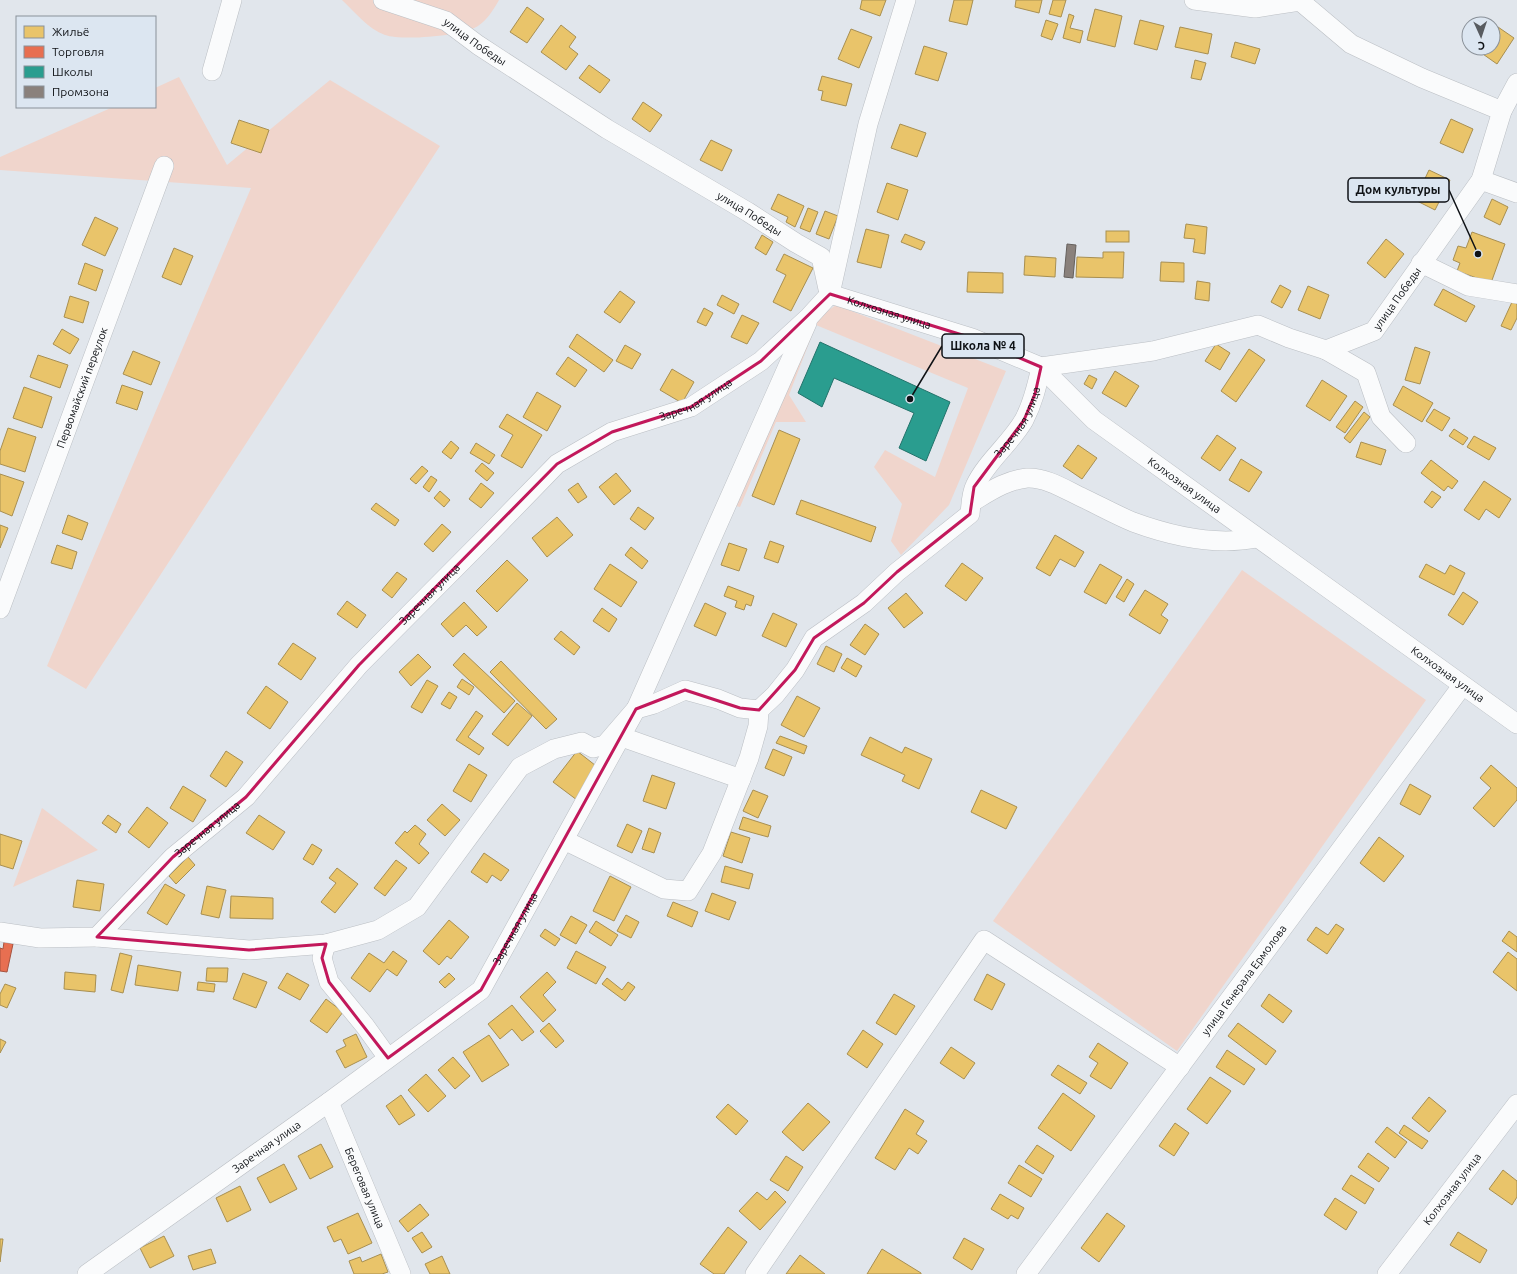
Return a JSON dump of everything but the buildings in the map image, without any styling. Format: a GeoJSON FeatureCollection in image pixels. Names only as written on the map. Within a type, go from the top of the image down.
{"type":"FeatureCollection","features":[{"type":"Feature","properties":{"kind":"street"},"geometry":{"type":"LineString","coordinates":[[212,71],[232,0]]}},
{"type":"Feature","properties":{"kind":"street","name":"улица Победы"},"geometry":{"type":"LineString","coordinates":[[383,0],[446,21],[478,45],[607,129],[821,257],[830,294]]}},
{"type":"Feature","properties":{"kind":"street"},"geometry":{"type":"LineString","coordinates":[[830,294],[868,124],[906,0]]}},
{"type":"Feature","properties":{"kind":"street"},"geometry":{"type":"LineString","coordinates":[[1194,0],[1255,8],[1300,1],[1351,44],[1422,78],[1502,111]]}},
{"type":"Feature","properties":{"kind":"street","name":"улица Победы"},"geometry":{"type":"LineString","coordinates":[[1326,350],[1374,330],[1481,180],[1502,111],[1517,84]]}},
{"type":"Feature","properties":{"kind":"street","name":"Первомайский переулок"},"geometry":{"type":"LineString","coordinates":[[0,608],[164,166]]}},
{"type":"Feature","properties":{"kind":"street"},"geometry":{"type":"LineString","coordinates":[[1481,180],[1517,193]]}},
{"type":"Feature","properties":{"kind":"street"},"geometry":{"type":"LineString","coordinates":[[1421,263],[1468,286],[1517,294]]}},
{"type":"Feature","properties":{"kind":"street","name":"Заречная улица"},"geometry":{"type":"LineString","coordinates":[[96,937],[173,857],[246,797],[359,665],[556,464],[612,432],[691,407],[761,361],[809,317],[830,294]]}},
{"type":"Feature","properties":{"kind":"street","name":"Колхозная улица"},"geometry":{"type":"LineString","coordinates":[[830,294],[972,338],[1041,367],[1094,420],[1462,686],[1517,724]]}},
{"type":"Feature","properties":{"kind":"street","name":"Заречная улица"},"geometry":{"type":"LineString","coordinates":[[87,1274],[329,1102],[481,990],[622,737],[636,709],[809,317]]}},
{"type":"Feature","properties":{"kind":"street"},"geometry":{"type":"LineString","coordinates":[[1041,367],[1153,351],[1258,325],[1289,338],[1326,350],[1366,373],[1382,417],[1406,443]]}},
{"type":"Feature","properties":{"kind":"street","name":"Заречная улица"},"geometry":{"type":"LineString","coordinates":[[760,710],[775,695],[795,670],[814,638],[864,603],[897,572],[970,514],[974,487],[1024,420],[1035,394],[1041,367]]}},
{"type":"Feature","properties":{"kind":"street"},"geometry":{"type":"LineString","coordinates":[[972,502],[1002,484],[1027,478],[1046,481],[1131,521],[1167,534],[1208,540],[1244,540],[1257,538]]}},
{"type":"Feature","properties":{"kind":"street","name":"улица Генерала Ермолова"},"geometry":{"type":"LineString","coordinates":[[1026,1274],[1462,686]]}},
{"type":"Feature","properties":{"kind":"street"},"geometry":{"type":"LineString","coordinates":[[564,840],[664,889],[688,891],[712,853],[749,758],[758,726],[760,710],[740,708],[718,699],[685,690],[654,704],[636,709]]}},
{"type":"Feature","properties":{"kind":"street","name":"Заречная улица"},"geometry":{"type":"LineString","coordinates":[[0,932],[40,938],[96,937],[249,950],[326,944],[378,930],[417,907],[520,767],[554,749],[582,742],[593,748],[605,745],[636,709]]}},
{"type":"Feature","properties":{"kind":"street"},"geometry":{"type":"LineString","coordinates":[[622,737],[741,779]]}},
{"type":"Feature","properties":{"kind":"street"},"geometry":{"type":"LineString","coordinates":[[755,1274],[984,940],[1180,1067]]}},
{"type":"Feature","properties":{"kind":"street"},"geometry":{"type":"LineString","coordinates":[[326,944],[322,958],[329,982],[366,1026],[388,1058]]}},
{"type":"Feature","properties":{"kind":"street","name":"Береговая улица"},"geometry":{"type":"LineString","coordinates":[[329,1102],[401,1274]]}},
{"type":"Feature","properties":{"kind":"street","name":"Колхозная улица"},"geometry":{"type":"LineString","coordinates":[[1388,1274],[1517,1104]]}},
{"type":"Feature","properties":{"kind":"highlighted area"},"geometry":{"type":"Polygon","coordinates":[[[830,294],[972,338],[1041,367],[1035,394],[1024,420],[974,487],[970,514],[897,572],[864,603],[814,638],[795,670],[759,710],[740,708],[685,690],[636,709],[481,990],[388,1058],[329,982],[322,958],[326,944],[249,950],[97,937],[173,857],[246,797],[359,665],[557,464],[612,432],[691,407],[761,361],[830,294]]]}},
{"type":"Feature","properties":{"kind":"shaded area"},"geometry":{"type":"Polygon","coordinates":[[[342,0],[499,0],[493,11],[484,21],[470,30],[446,35],[405,38],[385,35],[373,29],[342,0]]]}},
{"type":"Feature","properties":{"kind":"shaded area"},"geometry":{"type":"Polygon","coordinates":[[[179,77],[227,165],[330,80],[440,146],[86,689],[47,666],[251,188],[0,170],[0,157],[111,108],[156,108],[156,88],[179,77]]]}},
{"type":"Feature","properties":{"kind":"shaded area"},"geometry":{"type":"Polygon","coordinates":[[[836,305],[1006,371],[949,505],[901,555],[891,541],[902,504],[874,467],[885,450],[935,477],[968,388],[816,325],[789,395],[806,422],[776,422],[740,507],[732,505],[812,322],[836,305]]]}},
{"type":"Feature","properties":{"kind":"shaded area"},"geometry":{"type":"Polygon","coordinates":[[[1242,570],[1426,700],[1177,1051],[993,921],[1242,570]]]}},
{"type":"Feature","properties":{"kind":"shaded area"},"geometry":{"type":"Polygon","coordinates":[[[42,808],[98,850],[13,887],[42,808]]]}},
{"type":"Feature","properties":{"kind":"place","name":"Дом культуры"},"geometry":{"type":"Point","coordinates":[1478,254]}},
{"type":"Feature","properties":{"kind":"place","name":"Школа № 4"},"geometry":{"type":"Point","coordinates":[910,399]}}]}
